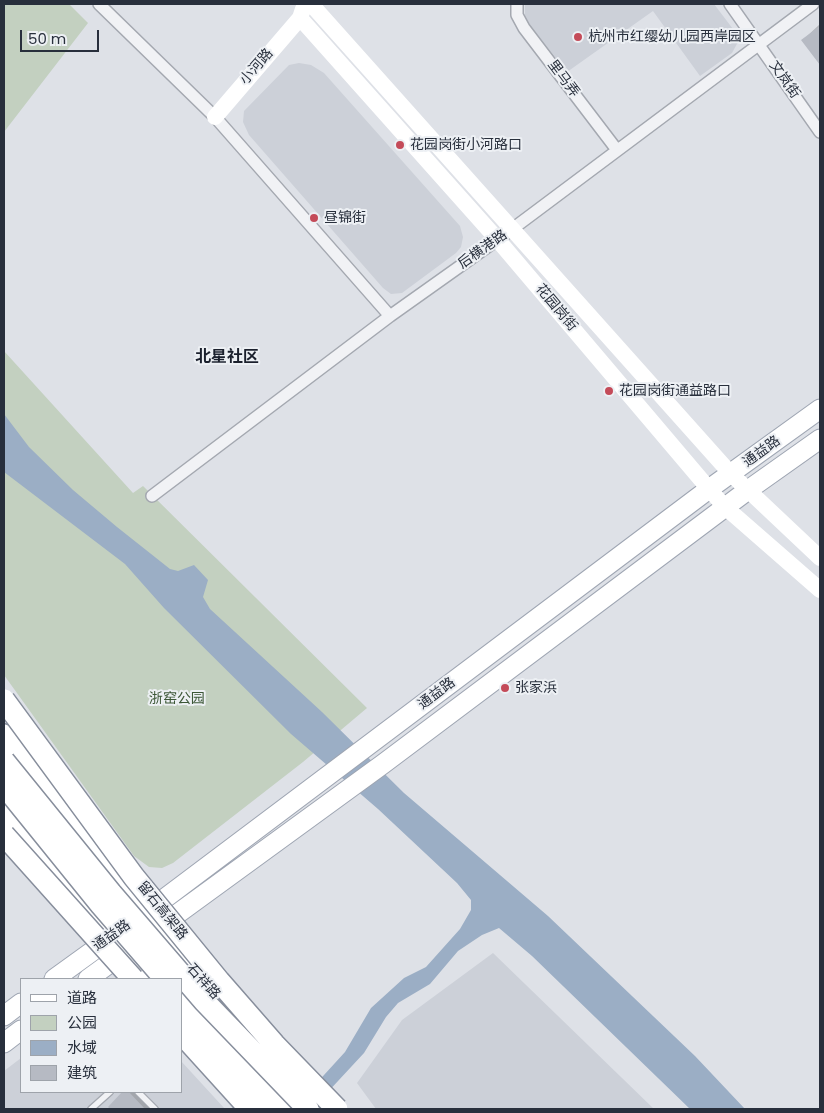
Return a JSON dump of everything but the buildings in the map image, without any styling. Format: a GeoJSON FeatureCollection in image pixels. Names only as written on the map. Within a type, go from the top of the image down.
{"type":"FeatureCollection","features":[{"type":"Feature","properties":{"kind":"highway","name":"留石高架路"},"geometry":{"type":"LineString","coordinates":[[4,700],[158,906],[274,1044],[337,1109]]}},
{"type":"Feature","properties":{"kind":"highway"},"geometry":{"type":"LineString","coordinates":[[4,735],[58,802]]}},
{"type":"Feature","properties":{"kind":"highway","name":"留石高架路"},"geometry":{"type":"LineString","coordinates":[[4,761],[111,893],[204,1001],[306,1099]]}},
{"type":"Feature","properties":{"kind":"highway"},"geometry":{"type":"LineString","coordinates":[[4,785],[101,905],[164,978]]}},
{"type":"Feature","properties":{"kind":"highway"},"geometry":{"type":"LineString","coordinates":[[4,809],[36,853]]}},
{"type":"Feature","properties":{"kind":"highway"},"geometry":{"type":"LineString","coordinates":[[4,835],[132,978]]}},
{"type":"Feature","properties":{"kind":"highway"},"geometry":{"type":"LineString","coordinates":[[182,998],[237,1059],[288,1109]]}},
{"type":"Feature","properties":{"kind":"highway"},"geometry":{"type":"LineString","coordinates":[[182,1034],[250,1109]]}},
{"type":"Feature","properties":{"kind":"main road","name":"通益路"},"geometry":{"type":"LineString","coordinates":[[89,978],[124,952],[150,921],[330,773],[709,489],[820,410]]}},
{"type":"Feature","properties":{"kind":"main road","name":"通益路"},"geometry":{"type":"LineString","coordinates":[[55,978],[111,937],[150,921],[383,764],[725,507],[820,439]]}},
{"type":"Feature","properties":{"kind":"main road","name":"石祥路"},"geometry":{"type":"LineString","coordinates":[[4,727],[58,802],[150,921],[306,1099],[323,1109]]}},
{"type":"Feature","properties":{"kind":"main road"},"geometry":{"type":"LineString","coordinates":[[4,817],[147,978]]}},
{"type":"Feature","properties":{"kind":"main road"},"geometry":{"type":"LineString","coordinates":[[4,1016],[20,1004]]}},
{"type":"Feature","properties":{"kind":"main road"},"geometry":{"type":"LineString","coordinates":[[182,1017],[268,1109]]}},
{"type":"Feature","properties":{"kind":"main road"},"geometry":{"type":"LineString","coordinates":[[4,1043],[20,1031]]}},
{"type":"Feature","properties":{"kind":"street"},"geometry":{"type":"LineString","coordinates":[[99,4],[214,117],[390,316]]}},
{"type":"Feature","properties":{"kind":"street","name":"里马弄"},"geometry":{"type":"LineString","coordinates":[[517,4],[517,15],[524,28],[617,150]]}},
{"type":"Feature","properties":{"kind":"street","name":"文岚街"},"geometry":{"type":"LineString","coordinates":[[730,4],[820,132]]}},
{"type":"Feature","properties":{"kind":"street","name":"后横港路"},"geometry":{"type":"LineString","coordinates":[[152,496],[390,316],[504,234],[814,4]]}},
{"type":"Feature","properties":{"kind":"street"},"geometry":{"type":"LineString","coordinates":[[302,11],[320,7]]}},
{"type":"Feature","properties":{"kind":"street","name":"花园岗街"},"geometry":{"type":"LineString","coordinates":[[320,7],[709,489],[725,507],[820,590]]}},
{"type":"Feature","properties":{"kind":"street","name":"小河路"},"geometry":{"type":"LineString","coordinates":[[214,117],[302,11]]}},
{"type":"Feature","properties":{"kind":"street","name":"花园岗街"},"geometry":{"type":"LineString","coordinates":[[302,11],[504,234],[731,474],[820,558]]}},
{"type":"Feature","properties":{"kind":"lane"},"geometry":{"type":"LineString","coordinates":[[91,1109],[109,1093]]}},
{"type":"Feature","properties":{"kind":"lane"},"geometry":{"type":"LineString","coordinates":[[139,1093],[156,1109]]}},
{"type":"Feature","properties":{"kind":"shaded area","name":"杭州市红缨幼儿园西岸园区"},"geometry":{"type":"Polygon","coordinates":[[[525,4],[714,4],[736,33],[738,42],[732,53],[700,76],[653,11],[567,72],[525,19],[525,4]]]}},
{"type":"Feature","properties":{"kind":"shaded area"},"geometry":{"type":"Polygon","coordinates":[[[299,63],[311,65],[324,73],[460,226],[463,237],[461,247],[456,253],[402,293],[391,294],[383,288],[249,135],[243,122],[244,111],[289,65],[299,63]]]}},
{"type":"Feature","properties":{"kind":"shaded area"},"geometry":{"type":"Polygon","coordinates":[[[493,953],[654,1109],[376,1109],[357,1083],[402,1020],[493,953]]]}},
{"type":"Feature","properties":{"kind":"shaded area"},"geometry":{"type":"Polygon","coordinates":[[[20,1059],[20,1093],[182,1093],[182,1062],[225,1109],[4,1109],[4,1071],[20,1059]]]}},
{"type":"Feature","properties":{"kind":"green space"},"geometry":{"type":"Polygon","coordinates":[[[4,4],[69,4],[88,23],[4,132],[4,4]]]}},
{"type":"Feature","properties":{"kind":"green space","name":"浙窑公园"},"geometry":{"type":"Polygon","coordinates":[[[4,351],[133,493],[143,486],[367,708],[303,762],[173,863],[162,868],[149,867],[134,856],[4,675],[4,351]]]}},
{"type":"Feature","properties":{"kind":"water"},"geometry":{"type":"Polygon","coordinates":[[[4,414],[29,447],[73,490],[117,527],[170,569],[178,571],[194,565],[208,580],[203,597],[210,609],[322,712],[404,793],[548,916],[695,1056],[745,1109],[690,1109],[532,956],[499,928],[482,935],[458,951],[430,984],[398,1003],[386,1017],[364,1053],[312,1109],[293,1109],[345,1052],[371,1008],[404,978],[426,967],[460,929],[471,910],[471,900],[457,883],[378,809],[291,734],[164,608],[125,564],[4,472],[4,414]]]}},
{"type":"Feature","properties":{"kind":"place","name":"杭州市红缨幼儿园西岸园区"},"geometry":{"type":"Point","coordinates":[578,37]}},
{"type":"Feature","properties":{"kind":"place","name":"花园岗街小河路口"},"geometry":{"type":"Point","coordinates":[400,145]}},
{"type":"Feature","properties":{"kind":"place","name":"昼锦街"},"geometry":{"type":"Point","coordinates":[314,218]}},
{"type":"Feature","properties":{"kind":"place","name":"花园岗街通益路口"},"geometry":{"type":"Point","coordinates":[609,391]}},
{"type":"Feature","properties":{"kind":"place","name":"张家浜"},"geometry":{"type":"Point","coordinates":[505,688]}},
{"type":"Feature","properties":{"kind":"district","name":"北星社区"},"geometry":{"type":"Point","coordinates":[227,358]}}]}
